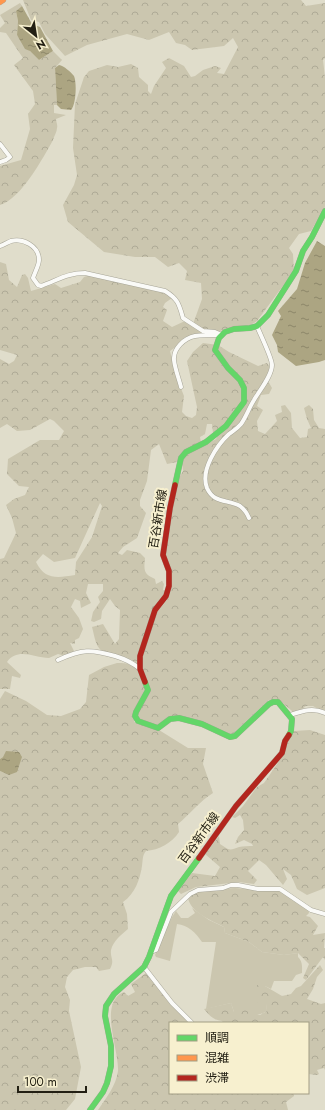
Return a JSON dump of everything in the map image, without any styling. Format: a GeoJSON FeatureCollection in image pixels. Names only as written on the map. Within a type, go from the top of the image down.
{"type":"FeatureCollection","features":[{"type":"Feature","properties":{"kind":"main road"},"geometry":{"type":"LineString","coordinates":[[222,335],[225,332],[234,329],[257,326],[268,315],[296,271],[303,251],[325,211]]}},
{"type":"Feature","properties":{"kind":"main road","name":"百谷新市線"},"geometry":{"type":"LineString","coordinates":[[90,1110],[106,1088],[111,1073],[112,1054],[105,1013],[107,1002],[144,967],[151,952],[165,908],[171,896],[236,806],[282,753],[291,731],[292,719],[278,702],[269,704],[234,736],[230,737],[205,725],[178,718],[172,718],[158,728],[138,721],[135,716],[137,708],[141,704],[148,690],[140,669],[140,656],[155,610],[166,596],[169,586],[169,571],[162,555],[181,458],[186,452],[206,442],[226,426],[244,402],[244,388],[240,380],[228,368],[215,350],[218,338],[222,335]]}},
{"type":"Feature","properties":{"kind":"street"},"geometry":{"type":"LineString","coordinates":[[0,144],[10,157],[0,162]]}},
{"type":"Feature","properties":{"kind":"street"},"geometry":{"type":"LineString","coordinates":[[0,246],[11,241],[19,240],[36,249],[39,254],[40,261],[33,278],[38,285],[41,286],[64,276],[76,273],[85,273],[165,291],[177,300],[183,318],[203,331],[215,332],[222,335]]}},
{"type":"Feature","properties":{"kind":"street"},"geometry":{"type":"LineString","coordinates":[[249,518],[240,506],[212,496],[207,487],[206,471],[209,462],[218,447],[229,434],[240,425],[246,416],[253,401],[264,385],[272,366],[257,326]]}},
{"type":"Feature","properties":{"kind":"street"},"geometry":{"type":"LineString","coordinates":[[181,387],[174,360],[174,354],[177,348],[189,338],[194,336],[222,335]]}},
{"type":"Feature","properties":{"kind":"street"},"geometry":{"type":"LineString","coordinates":[[58,660],[70,654],[95,650],[129,660],[140,669]]}},
{"type":"Feature","properties":{"kind":"street"},"geometry":{"type":"LineString","coordinates":[[290,715],[302,710],[311,709],[325,712]]}},
{"type":"Feature","properties":{"kind":"street"},"geometry":{"type":"LineString","coordinates":[[151,952],[156,950],[171,912],[190,894],[198,890],[223,888],[231,885],[258,889],[280,889],[311,910],[325,914]]}},
{"type":"Feature","properties":{"kind":"street"},"geometry":{"type":"LineString","coordinates":[[144,967],[172,1003],[191,1022]]}},
{"type":"Feature","properties":{"kind":"green space"},"geometry":{"type":"Polygon","coordinates":[[[23,0],[301,0],[306,6],[325,3],[325,58],[323,60],[325,77],[325,207],[311,231],[299,234],[289,248],[293,254],[294,271],[257,321],[249,326],[220,331],[205,330],[193,324],[202,299],[201,283],[185,280],[187,271],[179,263],[168,267],[155,257],[135,257],[104,252],[68,222],[63,205],[74,185],[77,175],[73,148],[75,104],[84,77],[89,71],[107,65],[118,67],[131,64],[138,68],[139,77],[148,85],[148,91],[151,94],[154,86],[166,68],[162,62],[169,58],[184,66],[191,77],[203,70],[215,66],[221,68],[217,73],[224,74],[238,47],[233,38],[224,46],[192,50],[185,45],[176,43],[169,32],[149,40],[127,34],[87,45],[65,56],[45,34],[39,22],[31,20],[23,0]]]}},
{"type":"Feature","properties":{"kind":"green space"},"geometry":{"type":"Polygon","coordinates":[[[20,3],[22,6],[16,11],[18,21],[17,35],[39,60],[53,51],[62,60],[55,68],[57,105],[54,105],[54,113],[66,115],[56,119],[57,130],[53,140],[31,177],[16,195],[0,205],[0,166],[21,160],[30,129],[28,114],[35,104],[33,91],[14,65],[23,58],[6,33],[0,32],[0,28],[5,23],[0,15],[20,3]]]}},
{"type":"Feature","properties":{"kind":"green space"},"geometry":{"type":"Polygon","coordinates":[[[0,262],[6,264],[9,280],[17,287],[22,275],[25,274],[28,278],[31,291],[55,284],[61,288],[80,282],[84,277],[90,275],[166,293],[172,298],[165,303],[163,307],[167,310],[163,321],[172,327],[185,321],[203,332],[214,333],[185,337],[170,351],[176,376],[184,396],[182,412],[186,416],[192,418],[196,415],[197,407],[187,361],[193,352],[203,343],[218,345],[258,366],[267,363],[273,372],[268,381],[272,388],[269,394],[261,395],[257,406],[263,410],[257,421],[258,431],[265,434],[277,421],[275,415],[282,412],[281,406],[285,405],[291,413],[292,428],[300,438],[307,437],[308,429],[311,428],[304,408],[309,405],[313,409],[314,420],[319,428],[325,429],[325,713],[313,706],[306,706],[294,715],[292,711],[278,699],[269,700],[230,736],[213,726],[180,717],[170,716],[157,726],[140,721],[137,714],[151,690],[142,667],[142,659],[151,623],[156,613],[167,600],[171,590],[170,569],[164,555],[169,523],[171,522],[170,511],[179,478],[183,471],[182,461],[188,454],[216,439],[219,433],[213,433],[212,424],[207,424],[205,434],[200,437],[201,443],[185,450],[177,462],[167,464],[159,444],[151,450],[147,481],[140,500],[140,506],[146,513],[137,538],[123,547],[118,553],[122,555],[127,550],[140,553],[145,558],[146,573],[155,579],[156,584],[162,581],[164,584],[163,590],[167,591],[149,621],[139,666],[134,661],[123,657],[113,657],[103,653],[98,646],[92,627],[103,624],[115,644],[119,639],[120,610],[110,599],[102,611],[101,619],[94,622],[91,621],[93,612],[100,602],[98,597],[103,591],[103,584],[88,584],[86,593],[91,603],[81,608],[80,601],[75,599],[71,607],[79,618],[83,629],[79,638],[75,640],[75,644],[70,643],[74,651],[68,657],[58,654],[49,658],[26,654],[16,655],[7,662],[21,675],[20,678],[12,676],[10,689],[0,689],[0,559],[4,558],[16,533],[12,518],[6,505],[14,499],[25,495],[29,487],[19,486],[7,474],[8,459],[40,440],[59,440],[64,431],[50,419],[30,430],[17,431],[7,424],[0,428],[0,359],[9,364],[14,361],[17,355],[0,350],[0,262]],[[100,503],[75,558],[54,562],[43,554],[36,562],[43,572],[57,577],[75,575],[76,562],[92,537],[102,506],[100,503]]]}},
{"type":"Feature","properties":{"kind":"green space"},"geometry":{"type":"Polygon","coordinates":[[[117,663],[130,664],[134,666],[139,672],[145,689],[134,711],[134,722],[159,730],[188,748],[206,748],[203,764],[213,793],[178,824],[179,832],[169,843],[146,851],[143,856],[140,876],[134,891],[123,902],[127,914],[128,929],[118,938],[112,947],[112,963],[110,969],[99,971],[96,967],[85,967],[73,970],[67,977],[65,987],[70,1000],[69,1011],[81,1067],[75,1099],[66,1110],[0,1110],[0,771],[9,775],[3,757],[0,759],[0,699],[5,691],[26,701],[47,715],[61,716],[80,709],[86,702],[89,675],[104,667],[117,663]]]}},
{"type":"Feature","properties":{"kind":"green space"},"geometry":{"type":"Polygon","coordinates":[[[310,730],[325,735],[325,888],[307,895],[297,889],[291,875],[283,869],[287,879],[283,885],[266,865],[259,860],[248,871],[257,880],[254,884],[239,882],[196,887],[181,894],[178,891],[192,873],[215,876],[220,867],[205,854],[219,836],[220,844],[225,848],[233,849],[242,846],[253,846],[244,840],[235,844],[238,837],[244,830],[243,820],[240,815],[235,818],[232,817],[243,806],[257,787],[264,783],[284,754],[287,740],[294,731],[310,730]]]}},
{"type":"Feature","properties":{"kind":"green space"},"geometry":{"type":"Polygon","coordinates":[[[235,888],[258,890],[277,889],[308,909],[309,913],[306,916],[310,917],[318,926],[313,935],[325,933],[325,960],[323,957],[306,980],[303,978],[309,964],[298,953],[284,955],[262,952],[249,942],[225,933],[224,927],[197,912],[189,902],[188,897],[201,890],[235,888]]]}},
{"type":"Feature","properties":{"kind":"green space"},"geometry":{"type":"Polygon","coordinates":[[[192,908],[209,920],[224,927],[225,933],[249,942],[262,952],[284,955],[298,953],[298,957],[302,965],[302,973],[296,975],[292,981],[274,981],[271,989],[265,986],[267,1011],[259,1015],[234,1012],[231,1003],[206,1009],[216,942],[202,942],[191,930],[185,926],[177,924],[170,961],[156,957],[155,955],[176,911],[181,918],[188,918],[195,913],[192,908]]]}},
{"type":"Feature","properties":{"kind":"green space"},"geometry":{"type":"Polygon","coordinates":[[[320,965],[323,970],[317,977],[313,989],[307,999],[321,1004],[325,1003],[325,1070],[324,1068],[317,1070],[319,1074],[317,1075],[309,1074],[309,1022],[222,1022],[216,1020],[204,1009],[231,1003],[234,1012],[249,1009],[248,1015],[260,1015],[267,1011],[266,1004],[257,1002],[252,994],[257,985],[265,986],[282,996],[291,994],[296,988],[301,986],[320,965]]]}},
{"type":"Feature","properties":{"kind":"green space"},"geometry":{"type":"Polygon","coordinates":[[[146,973],[170,1004],[189,1022],[169,1022],[169,1094],[294,1094],[294,1096],[286,1102],[288,1110],[98,1110],[113,1087],[118,1071],[111,1023],[112,1005],[116,998],[124,992],[128,996],[135,992],[131,984],[146,973]]]}},
{"type":"Feature","properties":{"kind":"water"},"geometry":{"type":"Polygon","coordinates":[[[22,6],[32,24],[40,27],[53,51],[39,60],[30,51],[25,49],[17,35],[18,21],[16,11],[22,6]]]}},
{"type":"Feature","properties":{"kind":"water"},"geometry":{"type":"Polygon","coordinates":[[[59,65],[69,71],[75,79],[75,99],[71,110],[61,109],[57,105],[55,68],[59,65]]]}},
{"type":"Feature","properties":{"kind":"water"},"geometry":{"type":"Polygon","coordinates":[[[317,241],[325,246],[325,360],[296,366],[278,352],[277,345],[272,335],[281,316],[278,311],[297,289],[305,263],[317,241]]]}},
{"type":"Feature","properties":{"kind":"water"},"geometry":{"type":"Polygon","coordinates":[[[6,751],[19,752],[22,757],[17,772],[9,775],[0,771],[0,759],[6,751]]]}},
{"type":"Feature","properties":{"kind":"traffic: fast"},"geometry":{"type":"LineString","coordinates":[[175,485],[181,458],[186,452],[206,442],[226,426],[244,402],[244,388],[240,380],[228,368],[215,350],[219,338],[225,332],[234,329],[257,326],[268,315],[296,271],[303,251],[325,211]]}},
{"type":"Feature","properties":{"kind":"traffic: fast"},"geometry":{"type":"LineString","coordinates":[[145,682],[148,690],[136,712],[135,716],[138,721],[158,728],[170,719],[179,718],[202,724],[230,737],[235,736],[269,704],[278,702],[292,719],[291,731],[289,735]]}},
{"type":"Feature","properties":{"kind":"traffic: fast"},"geometry":{"type":"LineString","coordinates":[[90,1110],[103,1092],[111,1066],[111,1046],[105,1016],[106,1006],[114,994],[144,967],[171,896],[199,858]]}},
{"type":"Feature","properties":{"kind":"traffic: jam"},"geometry":{"type":"LineString","coordinates":[[145,682],[140,669],[140,656],[155,610],[166,596],[169,586],[169,571],[163,555],[175,485]]}},
{"type":"Feature","properties":{"kind":"traffic: jam"},"geometry":{"type":"LineString","coordinates":[[199,858],[236,806],[282,753],[285,741],[289,735]]}}]}
